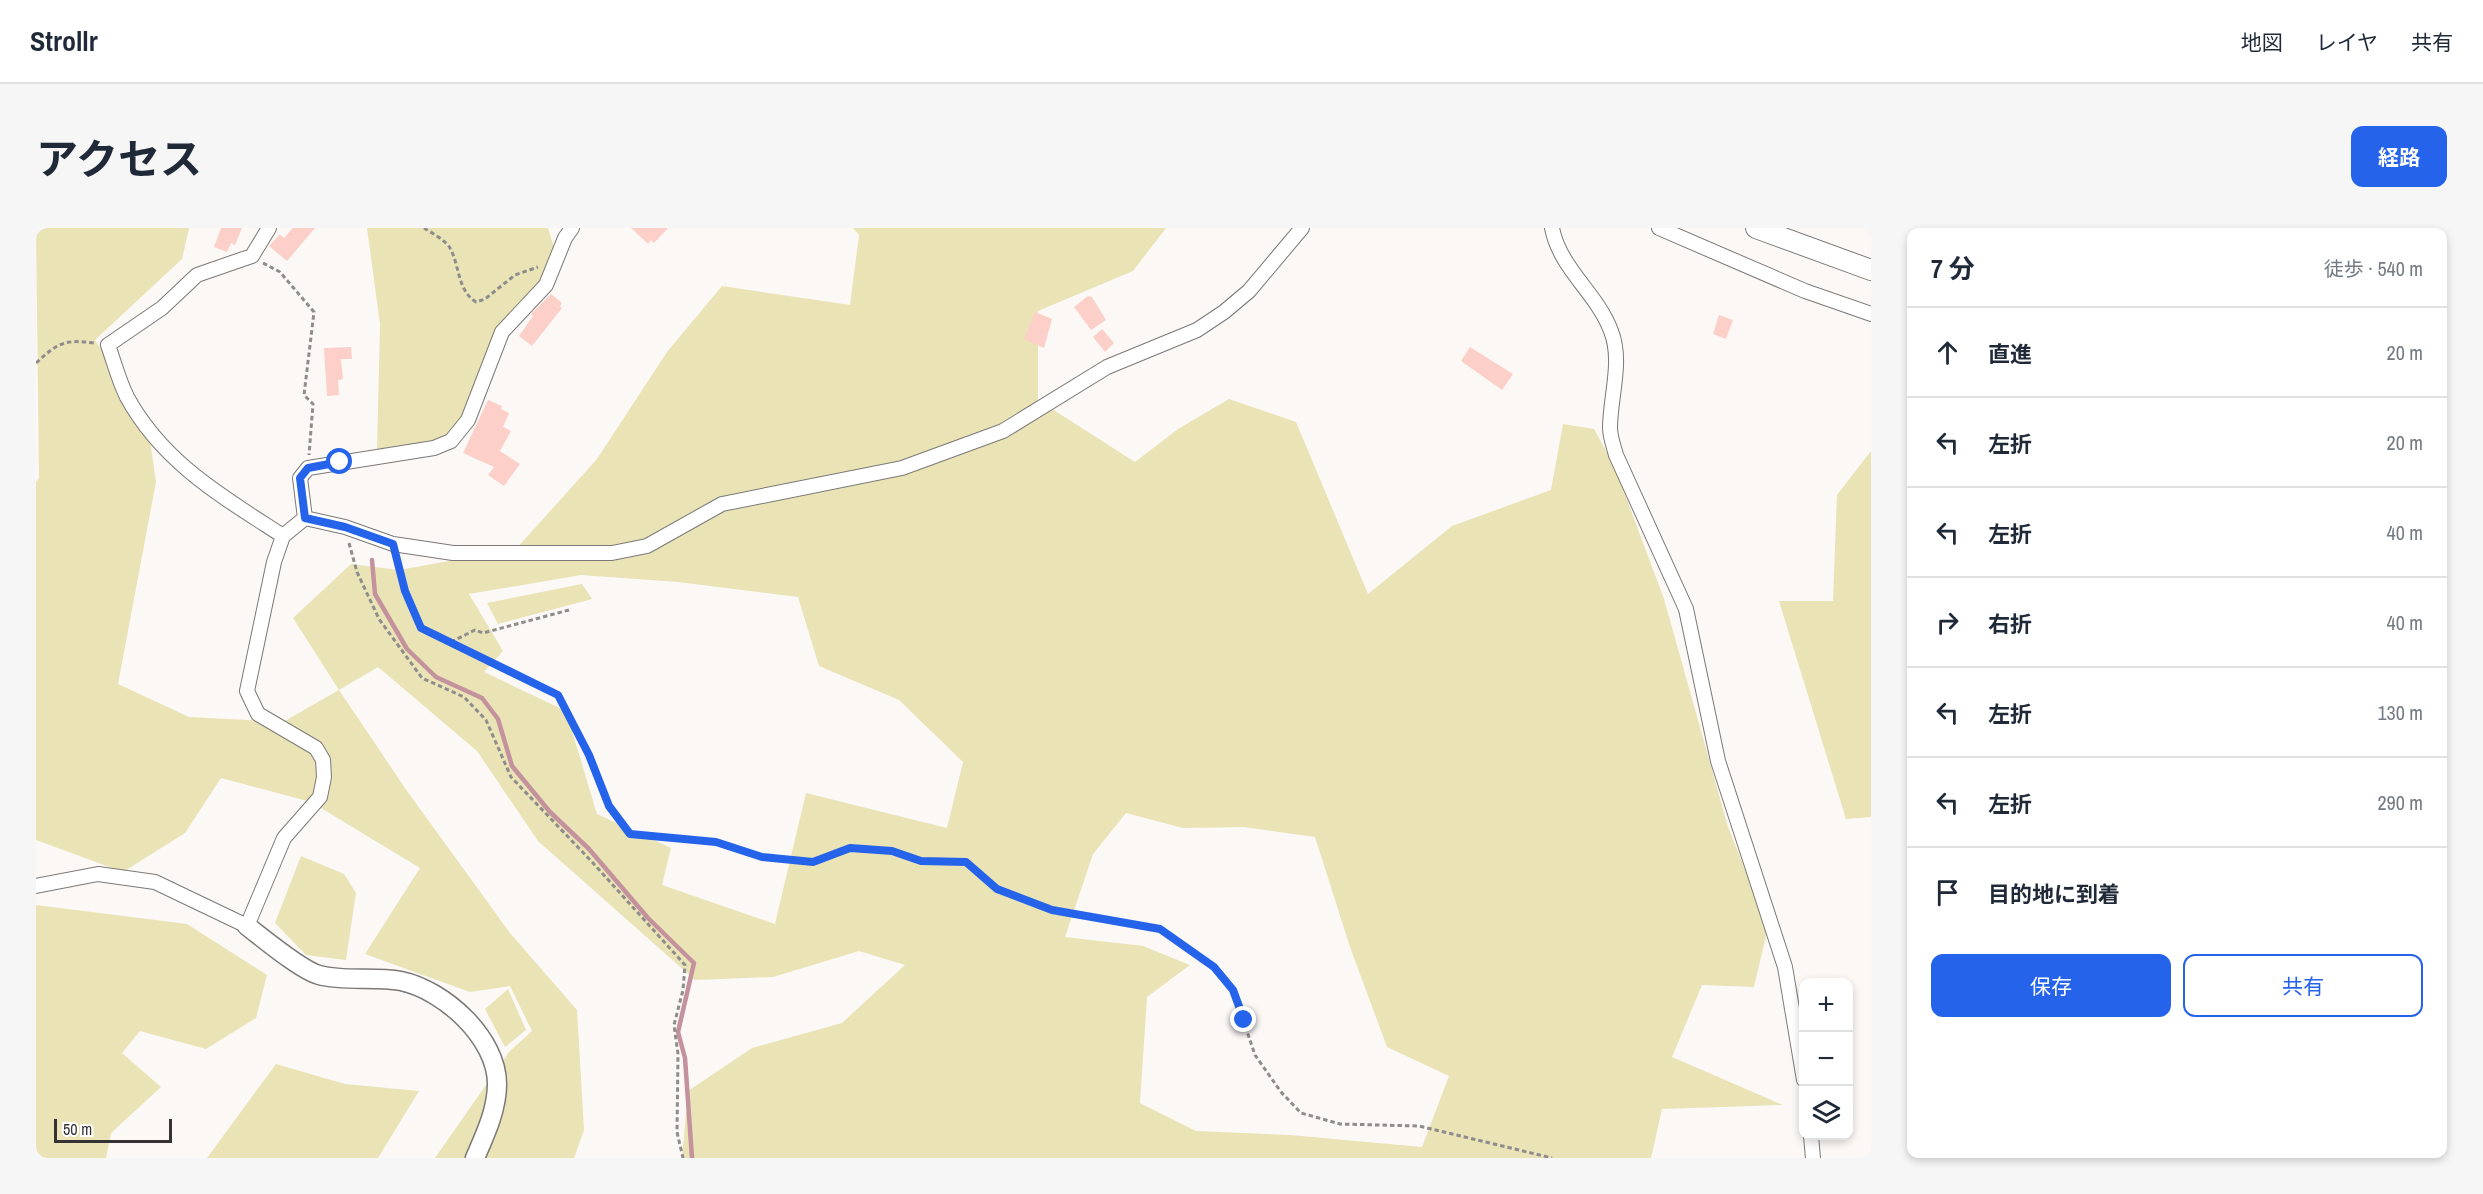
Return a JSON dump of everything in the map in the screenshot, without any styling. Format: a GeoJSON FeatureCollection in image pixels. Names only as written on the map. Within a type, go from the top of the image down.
{"type":"FeatureCollection","features":[{"type":"Feature","properties":{"kind":"main road"},"geometry":{"type":"LineString","coordinates":[[1755,228],[1871,270]]}},
{"type":"Feature","properties":{"kind":"street"},"geometry":{"type":"LineString","coordinates":[[268,228],[252,256],[197,275],[162,308],[108,345],[127,397],[156,439],[194,478],[284,536]]}},
{"type":"Feature","properties":{"kind":"street"},"geometry":{"type":"LineString","coordinates":[[305,518],[300,478],[308,468],[434,448],[451,441],[468,420],[502,332],[546,285],[554,262],[572,228]]}},
{"type":"Feature","properties":{"kind":"street"},"geometry":{"type":"LineString","coordinates":[[305,518],[345,527],[393,544],[453,553],[612,553],[647,546],[723,504],[902,468],[1003,431],[1107,367],[1197,330],[1224,312],[1249,291],[1302,228]]}},
{"type":"Feature","properties":{"kind":"street"},"geometry":{"type":"LineString","coordinates":[[1552,228],[1554,242],[1567,267],[1594,302],[1612,332],[1616,358],[1610,431],[1616,455],[1686,609],[1718,761],[1785,967],[1799,1055]]}},
{"type":"Feature","properties":{"kind":"street"},"geometry":{"type":"LineString","coordinates":[[1659,228],[1805,291],[1871,314]]}},
{"type":"Feature","properties":{"kind":"street"},"geometry":{"type":"LineString","coordinates":[[248,927],[284,838],[320,797],[324,777],[323,760],[316,748],[258,714],[247,691],[274,562],[284,536],[305,518]]}},
{"type":"Feature","properties":{"kind":"street"},"geometry":{"type":"LineString","coordinates":[[36,886],[98,874],[155,882],[248,927],[319,975],[400,981],[430,994],[469,1021],[484,1044],[497,1083],[496,1101],[487,1131],[475,1158]]}},
{"type":"Feature","properties":{"kind":"street"},"geometry":{"type":"LineString","coordinates":[[1811,1140],[1813,1158]]}},
{"type":"Feature","properties":{"kind":"path"},"geometry":{"type":"LineString","coordinates":[[424,228],[450,248],[457,273],[469,298],[476,302],[485,299],[515,275],[554,262]]}},
{"type":"Feature","properties":{"kind":"path"},"geometry":{"type":"LineString","coordinates":[[252,256],[280,272],[315,312],[304,395],[313,404],[308,468]]}},
{"type":"Feature","properties":{"kind":"path"},"geometry":{"type":"LineString","coordinates":[[36,363],[55,347],[67,341],[108,345]]}},
{"type":"Feature","properties":{"kind":"path"},"geometry":{"type":"LineString","coordinates":[[345,527],[357,572],[379,619],[422,678],[464,697],[486,720],[511,777],[593,862],[685,965],[683,990],[674,1025],[678,1054],[677,1132],[683,1158]]}},
{"type":"Feature","properties":{"kind":"path"},"geometry":{"type":"LineString","coordinates":[[393,544],[405,591],[421,628],[558,695],[589,755],[609,806],[630,834],[716,842],[762,857],[813,862],[850,848],[892,851],[921,861],[966,862],[997,889],[1052,910],[1160,929],[1214,967],[1233,990],[1255,1055],[1281,1092],[1301,1113],[1340,1124],[1419,1126],[1552,1158]]}},
{"type":"Feature","properties":{"kind":"path"},"geometry":{"type":"LineString","coordinates":[[452,642],[474,630],[483,633],[569,610]]}},
{"type":"Feature","properties":{"kind":"shaded area"},"geometry":{"type":"Polygon","coordinates":[[[36,228],[189,228],[182,259],[95,340],[147,419],[156,482],[118,684],[189,717],[283,722],[339,690],[407,791],[510,933],[577,1010],[584,1130],[574,1158],[435,1158],[509,1052],[532,1031],[510,986],[470,992],[365,954],[420,868],[311,802],[221,778],[185,833],[123,872],[36,840],[36,482],[39,478],[36,228]]]}},
{"type":"Feature","properties":{"kind":"shaded area"},"geometry":{"type":"Polygon","coordinates":[[[367,228],[548,228],[557,257],[502,345],[470,423],[433,455],[377,450],[380,324],[367,228]]]}},
{"type":"Feature","properties":{"kind":"shaded area"},"geometry":{"type":"Polygon","coordinates":[[[853,228],[1166,228],[1133,271],[1038,311],[1038,400],[1135,462],[1178,429],[1229,399],[1296,422],[1368,594],[1452,526],[1551,490],[1563,424],[1594,429],[1614,465],[1664,599],[1728,827],[1768,927],[1754,987],[1702,985],[1672,1057],[1783,1105],[1662,1109],[1651,1158],[682,1158],[688,1091],[752,1048],[842,1023],[905,965],[859,951],[773,977],[695,980],[538,841],[477,751],[378,667],[339,690],[293,618],[351,564],[399,570],[516,549],[597,459],[667,352],[722,286],[850,305],[859,235],[853,228]],[[581,575],[469,594],[503,651],[484,672],[566,711],[597,814],[671,848],[662,885],[775,924],[806,793],[947,828],[963,762],[899,700],[819,666],[798,597],[678,582],[581,575]],[[1126,813],[1093,854],[1065,937],[1143,946],[1190,965],[1147,997],[1140,1103],[1196,1131],[1290,1135],[1422,1147],[1449,1076],[1387,1047],[1350,947],[1315,837],[1244,827],[1183,828],[1126,813]]]}},
{"type":"Feature","properties":{"kind":"shaded area"},"geometry":{"type":"Polygon","coordinates":[[[1871,451],[1871,817],[1846,819],[1779,601],[1833,601],[1837,495],[1871,451]]]}},
{"type":"Feature","properties":{"kind":"shaded area"},"geometry":{"type":"Polygon","coordinates":[[[582,584],[592,599],[498,624],[487,603],[582,584]]]}},
{"type":"Feature","properties":{"kind":"shaded area"},"geometry":{"type":"Polygon","coordinates":[[[301,856],[344,874],[356,893],[346,960],[306,955],[275,923],[301,856]]]}},
{"type":"Feature","properties":{"kind":"shaded area"},"geometry":{"type":"Polygon","coordinates":[[[36,905],[187,924],[267,975],[256,1018],[206,1049],[140,1031],[122,1053],[161,1087],[111,1133],[106,1158],[36,1158],[36,905]]]}},
{"type":"Feature","properties":{"kind":"shaded area"},"geometry":{"type":"Polygon","coordinates":[[[508,989],[526,1030],[505,1047],[485,1009],[508,989]]]}},
{"type":"Feature","properties":{"kind":"shaded area"},"geometry":{"type":"Polygon","coordinates":[[[276,1064],[345,1084],[419,1091],[378,1158],[207,1158],[276,1064]]]}},
{"type":"Feature","properties":{"kind":"building"},"geometry":{"type":"Polygon","coordinates":[[[221,228],[242,228],[235,245],[231,243],[227,252],[214,247],[221,228]]]}},
{"type":"Feature","properties":{"kind":"building"},"geometry":{"type":"Polygon","coordinates":[[[293,228],[315,228],[287,261],[269,246],[280,234],[284,238],[293,228]]]}},
{"type":"Feature","properties":{"kind":"building"},"geometry":{"type":"Polygon","coordinates":[[[631,228],[668,228],[654,243],[651,240],[648,244],[631,228]]]}},
{"type":"Feature","properties":{"kind":"building"},"geometry":{"type":"Polygon","coordinates":[[[551,294],[562,303],[560,306],[562,308],[532,346],[519,336],[533,316],[531,314],[551,294]]]}},
{"type":"Feature","properties":{"kind":"building"},"geometry":{"type":"Polygon","coordinates":[[[1088,296],[1092,297],[1106,320],[1091,330],[1074,307],[1088,296]]]}},
{"type":"Feature","properties":{"kind":"building"},"geometry":{"type":"Polygon","coordinates":[[[1035,312],[1052,319],[1044,348],[1024,339],[1035,312]]]}},
{"type":"Feature","properties":{"kind":"building"},"geometry":{"type":"Polygon","coordinates":[[[1719,315],[1733,320],[1726,339],[1713,334],[1719,315]]]}},
{"type":"Feature","properties":{"kind":"building"},"geometry":{"type":"Polygon","coordinates":[[[1102,329],[1114,343],[1105,352],[1093,337],[1102,329]]]}},
{"type":"Feature","properties":{"kind":"building"},"geometry":{"type":"Polygon","coordinates":[[[351,347],[352,359],[341,359],[343,379],[338,380],[339,395],[327,396],[324,348],[351,347]]]}},
{"type":"Feature","properties":{"kind":"building"},"geometry":{"type":"Polygon","coordinates":[[[1470,347],[1513,374],[1502,390],[1461,361],[1470,347]]]}},
{"type":"Feature","properties":{"kind":"building"},"geometry":{"type":"Polygon","coordinates":[[[488,400],[502,406],[501,409],[509,413],[503,427],[511,431],[500,451],[520,464],[504,486],[488,475],[494,467],[463,453],[488,400]]]}},
{"type":"Feature","properties":{"kind":"waterway"},"geometry":{"type":"LineString","coordinates":[[372,560],[375,594],[407,649],[436,677],[482,698],[498,719],[512,766],[550,812],[589,849],[648,918],[694,963],[678,1032],[685,1058],[692,1158]]}},
{"type":"Feature","properties":{"kind":"route"},"geometry":{"type":"LineString","coordinates":[[340,462],[308,468],[300,478],[305,518],[345,527],[393,544],[405,591],[421,628],[558,695],[589,755],[609,806],[630,834],[716,842],[762,857],[813,862],[850,848],[892,851],[921,861],[966,862],[997,889],[1052,910],[1160,929],[1214,967],[1233,990],[1244,1020]]}}]}
